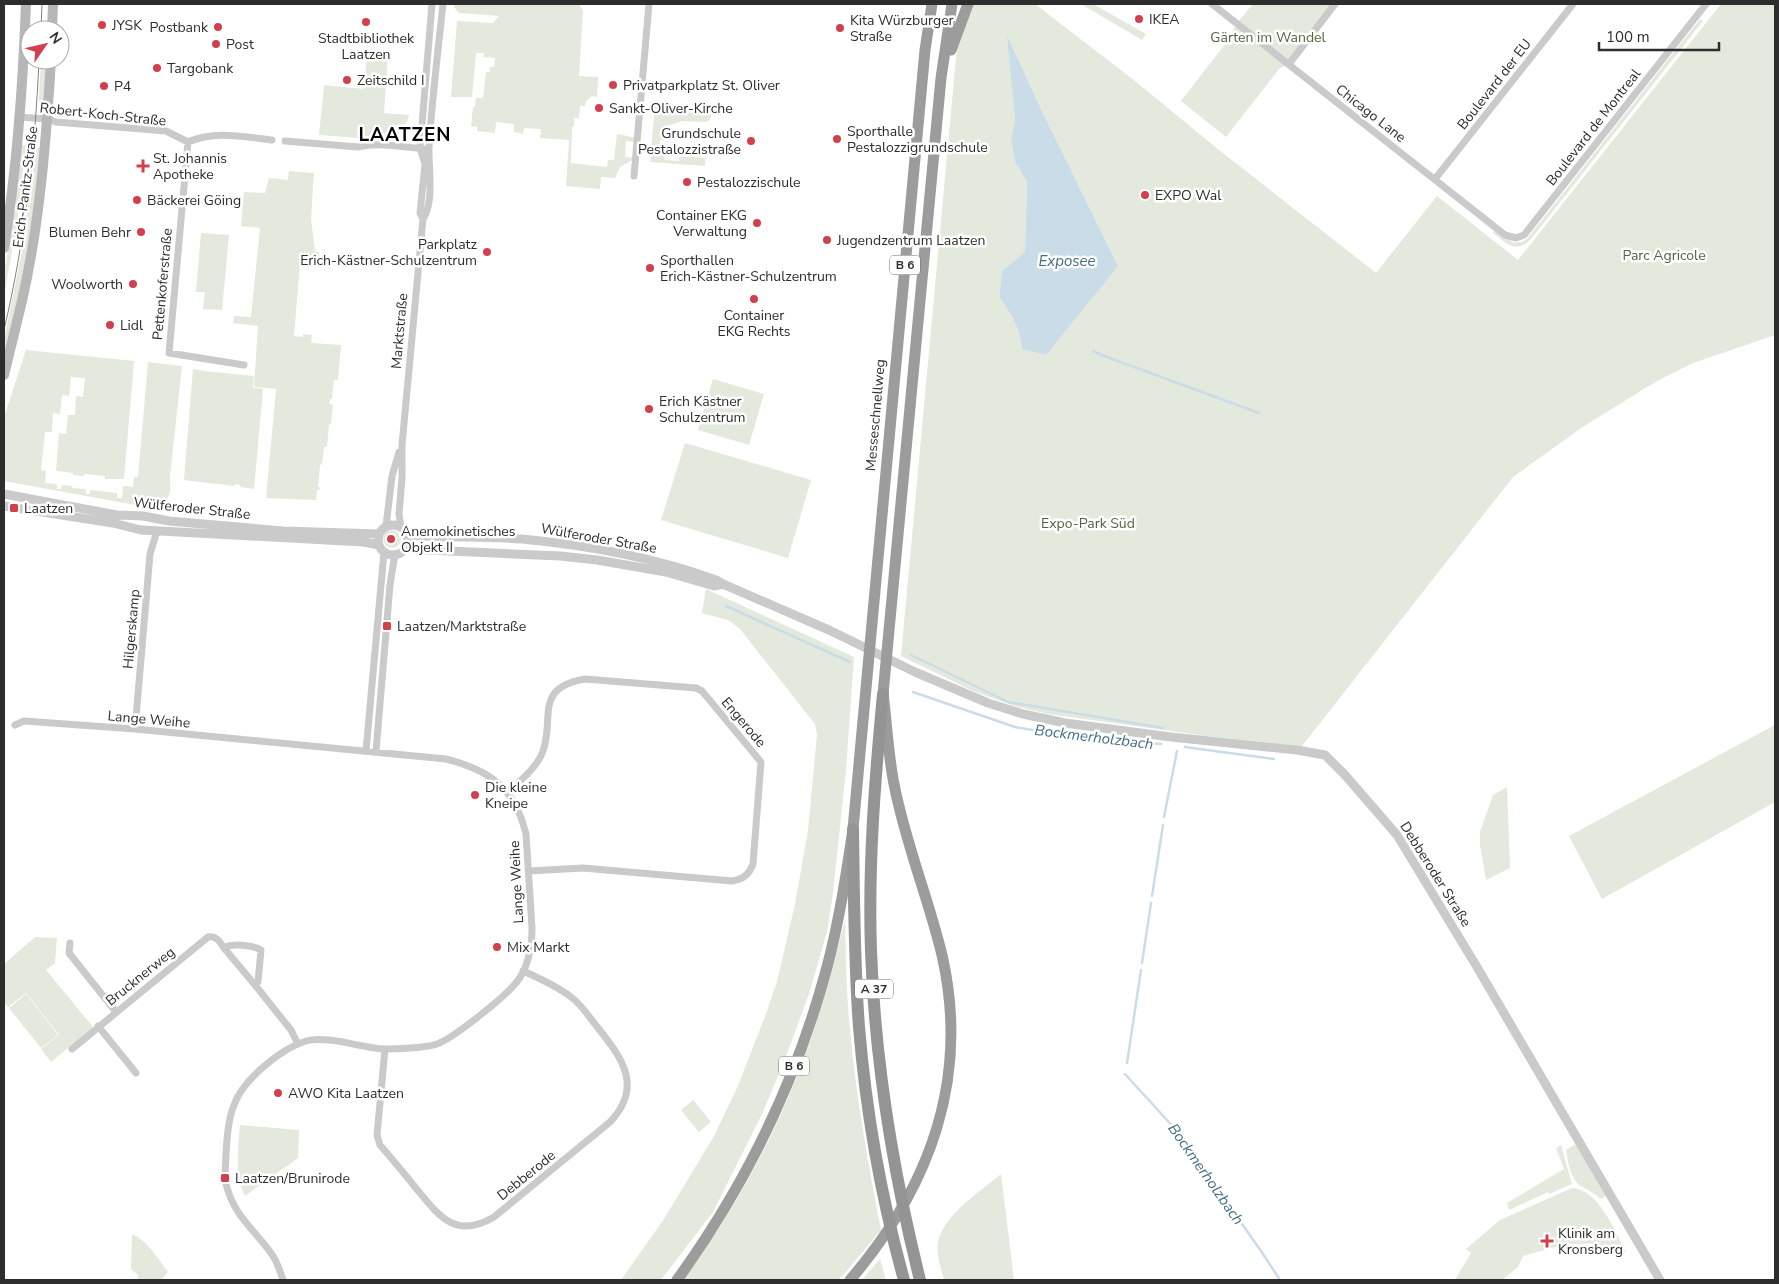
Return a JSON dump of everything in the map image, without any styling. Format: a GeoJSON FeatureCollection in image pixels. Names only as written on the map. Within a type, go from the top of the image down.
{"type":"FeatureCollection","features":[{"type":"Feature","properties":{"kind":"highway","name":"Messeschnellweg"},"geometry":{"type":"LineString","coordinates":[[853,830],[925,50],[932,4]]}},
{"type":"Feature","properties":{"kind":"highway","name":"B 6"},"geometry":{"type":"LineString","coordinates":[[850,1280],[880,1243],[897,1217],[927,1157],[936,1133],[943,1103],[950,1054],[949,1000],[942,956],[908,842],[894,785],[883,694],[941,78],[952,4]]}},
{"type":"Feature","properties":{"kind":"highway"},"geometry":{"type":"LineString","coordinates":[[941,78],[968,4]]}},
{"type":"Feature","properties":{"kind":"highway","name":"A 37"},"geometry":{"type":"LineString","coordinates":[[883,694],[876,770],[871,896],[871,951],[882,1087],[890,1144],[906,1226],[920,1280]]}},
{"type":"Feature","properties":{"kind":"highway","name":"B 6"},"geometry":{"type":"LineString","coordinates":[[677,1280],[714,1227],[737,1186],[768,1127],[795,1065],[818,1000],[827,966],[840,908],[853,830]]}},
{"type":"Feature","properties":{"kind":"highway","name":"A 37"},"geometry":{"type":"LineString","coordinates":[[853,830],[855,954],[866,1089],[890,1231],[904,1280]]}},
{"type":"Feature","properties":{"kind":"main road","name":"Erich-Panitz-Straße"},"geometry":{"type":"LineString","coordinates":[[4,248],[12,192],[26,4]]}},
{"type":"Feature","properties":{"kind":"main road"},"geometry":{"type":"LineString","coordinates":[[52,20],[53,4]]}},
{"type":"Feature","properties":{"kind":"main road","name":"Erich-Panitz-Straße"},"geometry":{"type":"LineString","coordinates":[[4,375],[22,300],[40,197],[48,119],[50,70]]}},
{"type":"Feature","properties":{"kind":"street","name":"Marktstraße"},"geometry":{"type":"LineString","coordinates":[[401,527],[399,514],[402,445],[422,219],[420,213],[425,164],[420,148],[432,4]]}},
{"type":"Feature","properties":{"kind":"street","name":"Marktstraße"},"geometry":{"type":"LineString","coordinates":[[422,219],[427,212],[430,176],[429,149],[443,4]]}},
{"type":"Feature","properties":{"kind":"street"},"geometry":{"type":"LineString","coordinates":[[634,176],[649,4]]}},
{"type":"Feature","properties":{"kind":"street","name":"Chicago Lane"},"geometry":{"type":"LineString","coordinates":[[1212,4],[1505,235],[1516,238]]}},
{"type":"Feature","properties":{"kind":"street"},"geometry":{"type":"LineString","coordinates":[[1289,64],[1335,4]]}},
{"type":"Feature","properties":{"kind":"street","name":"Boulevard der EU"},"geometry":{"type":"LineString","coordinates":[[1435,179],[1573,4]]}},
{"type":"Feature","properties":{"kind":"street","name":"Boulevard de Montreal"},"geometry":{"type":"LineString","coordinates":[[1516,238],[1524,235],[1706,4]]}},
{"type":"Feature","properties":{"kind":"street","name":"Robert-Koch-Straße"},"geometry":{"type":"LineString","coordinates":[[18,118],[48,119],[56,122],[166,131],[188,142]]}},
{"type":"Feature","properties":{"kind":"street"},"geometry":{"type":"LineString","coordinates":[[188,142],[217,134],[272,140]]}},
{"type":"Feature","properties":{"kind":"street","name":"Pettenkoferstraße"},"geometry":{"type":"LineString","coordinates":[[188,142],[169,352],[244,365]]}},
{"type":"Feature","properties":{"kind":"street"},"geometry":{"type":"LineString","coordinates":[[285,142],[358,147],[369,144],[429,149]]}},
{"type":"Feature","properties":{"kind":"street","name":"Marktstraße"},"geometry":{"type":"LineString","coordinates":[[386,526],[392,476],[402,445]]}},
{"type":"Feature","properties":{"kind":"street","name":"Wülferoder Straße"},"geometry":{"type":"LineString","coordinates":[[4,494],[117,515],[143,516],[168,521],[283,531],[379,534]]}},
{"type":"Feature","properties":{"kind":"street","name":"Wülferoder Straße"},"geometry":{"type":"LineString","coordinates":[[4,506],[113,523],[141,530],[382,548]]}},
{"type":"Feature","properties":{"kind":"street"},"geometry":{"type":"LineString","coordinates":[[366,751],[382,548],[379,534],[386,526],[395,525],[401,527],[407,535],[408,542],[405,549],[395,554]]}},
{"type":"Feature","properties":{"kind":"street","name":"Hilgerskamp"},"geometry":{"type":"LineString","coordinates":[[135,729],[150,554],[157,531]]}},
{"type":"Feature","properties":{"kind":"street","name":"Wülferoder Straße"},"geometry":{"type":"LineString","coordinates":[[407,535],[520,539],[611,552],[705,576],[915,672]]}},
{"type":"Feature","properties":{"kind":"street"},"geometry":{"type":"LineString","coordinates":[[382,548],[395,554]]}},
{"type":"Feature","properties":{"kind":"street","name":"Wülferoder Straße"},"geometry":{"type":"LineString","coordinates":[[405,549],[560,556],[666,572],[714,586],[723,584]]}},
{"type":"Feature","properties":{"kind":"street"},"geometry":{"type":"LineString","coordinates":[[609,562],[611,552]]}},
{"type":"Feature","properties":{"kind":"street"},"geometry":{"type":"LineString","coordinates":[[376,751],[390,585],[395,554]]}},
{"type":"Feature","properties":{"kind":"street","name":"Debberoder Straße"},"geometry":{"type":"LineString","coordinates":[[915,672],[988,703],[1032,716],[1065,723],[1171,737],[1297,750],[1325,756],[1345,775],[1402,842],[1660,1280]]}},
{"type":"Feature","properties":{"kind":"street","name":"Engerode"},"geometry":{"type":"LineString","coordinates":[[508,791],[534,766],[543,752],[548,708],[554,694],[567,684],[585,679],[696,688],[702,691],[761,762],[753,864],[750,871],[740,880],[583,868],[529,871]]}},
{"type":"Feature","properties":{"kind":"street","name":"Lange Weihe"},"geometry":{"type":"LineString","coordinates":[[15,726],[24,721],[135,729],[446,759],[485,773],[508,791],[523,819],[529,871],[532,941],[523,971],[506,994],[447,1040],[435,1045],[420,1048],[384,1049],[327,1040],[307,1040],[275,1058],[256,1074],[239,1094],[230,1116],[225,1182],[231,1200],[239,1215],[271,1253],[283,1280]]}},
{"type":"Feature","properties":{"kind":"street","name":"Brucknerweg"},"geometry":{"type":"LineString","coordinates":[[72,1049],[208,937],[212,936],[216,938],[291,1030],[298,1044]]}},
{"type":"Feature","properties":{"kind":"street"},"geometry":{"type":"LineString","coordinates":[[70,943],[69,953],[116,1012]]}},
{"type":"Feature","properties":{"kind":"street","name":"Brucknerweg"},"geometry":{"type":"LineString","coordinates":[[224,948],[228,945],[255,947],[260,950],[258,982],[255,985]]}},
{"type":"Feature","properties":{"kind":"street","name":"Debberode"},"geometry":{"type":"LineString","coordinates":[[384,1049],[377,1135],[380,1145],[444,1220],[461,1227],[485,1223],[610,1122],[620,1108],[627,1088],[623,1063],[590,1018],[571,997],[523,971]]}},
{"type":"Feature","properties":{"kind":"street"},"geometry":{"type":"LineString","coordinates":[[98,1026],[136,1073]]}},
{"type":"Feature","properties":{"kind":"green space"},"geometry":{"type":"Polygon","coordinates":[[[455,4],[579,4],[583,11],[579,76],[598,77],[597,97],[592,96],[586,101],[585,106],[580,106],[579,118],[574,118],[571,163],[607,167],[608,160],[614,160],[617,134],[637,138],[637,142],[626,141],[625,157],[636,158],[620,167],[615,178],[601,177],[600,189],[566,186],[569,140],[540,138],[541,129],[524,128],[523,134],[514,132],[514,124],[496,122],[495,133],[477,131],[477,127],[471,126],[476,98],[483,98],[486,72],[490,72],[490,67],[494,67],[495,58],[484,57],[484,53],[476,53],[472,97],[451,97],[457,21],[493,23],[499,16],[459,13],[454,7],[455,4]]]}},
{"type":"Feature","properties":{"kind":"green space","name":"Expo-Park Süd"},"geometry":{"type":"Polygon","coordinates":[[[971,4],[1035,4],[1376,273],[1437,196],[1518,260],[1721,4],[1775,4],[1775,335],[1693,363],[1657,381],[1584,426],[1513,477],[1302,746],[1207,736],[1048,714],[1014,706],[973,691],[901,656],[958,36],[971,4]],[[1008,37],[1015,119],[1011,139],[1015,162],[1027,182],[1025,252],[1002,271],[999,297],[1014,321],[1022,349],[1118,266],[1008,37]]]}},
{"type":"Feature","properties":{"kind":"green space"},"geometry":{"type":"Polygon","coordinates":[[[1081,4],[1093,4],[1146,34],[1142,40],[1081,4]]]}},
{"type":"Feature","properties":{"kind":"green space","name":"Gärten im Wandel"},"geometry":{"type":"Polygon","coordinates":[[[1253,4],[1335,4],[1289,64],[1279,69],[1226,137],[1181,101],[1226,43],[1237,23],[1253,4]]]}},
{"type":"Feature","properties":{"kind":"green space"},"geometry":{"type":"Polygon","coordinates":[[[1700,19],[1703,21],[1531,239],[1516,247],[1507,244],[1493,233],[1495,231],[1514,243],[1527,239],[1700,19]]]}},
{"type":"Feature","properties":{"kind":"green space"},"geometry":{"type":"Polygon","coordinates":[[[367,53],[388,55],[384,113],[409,115],[408,120],[393,135],[381,133],[372,139],[319,135],[324,85],[364,89],[367,53]]]}},
{"type":"Feature","properties":{"kind":"green space"},"geometry":{"type":"Polygon","coordinates":[[[40,70],[45,70],[43,114],[38,113],[40,70]]]}},
{"type":"Feature","properties":{"kind":"green space"},"geometry":{"type":"Polygon","coordinates":[[[655,106],[713,108],[710,120],[705,122],[682,121],[667,126],[666,140],[660,140],[660,144],[665,145],[664,160],[679,161],[680,156],[705,158],[705,166],[650,162],[655,106]]]}},
{"type":"Feature","properties":{"kind":"green space"},"geometry":{"type":"Polygon","coordinates":[[[21,145],[26,145],[17,223],[4,296],[4,274],[17,192],[21,145]]]}},
{"type":"Feature","properties":{"kind":"green space"},"geometry":{"type":"Polygon","coordinates":[[[36,148],[40,148],[33,213],[20,292],[4,358],[4,340],[22,251],[36,148]]]}},
{"type":"Feature","properties":{"kind":"green space"},"geometry":{"type":"Polygon","coordinates":[[[289,171],[314,173],[311,219],[315,251],[319,252],[319,261],[308,260],[308,257],[303,256],[302,264],[300,264],[294,336],[312,335],[311,343],[341,345],[338,380],[334,380],[332,399],[330,399],[329,404],[333,405],[331,424],[329,424],[327,447],[324,447],[322,464],[320,465],[318,487],[320,487],[317,490],[316,500],[266,498],[276,389],[254,387],[258,326],[233,323],[234,316],[251,317],[260,228],[241,226],[244,192],[265,193],[269,178],[288,180],[289,171]]]}},
{"type":"Feature","properties":{"kind":"green space"},"geometry":{"type":"Polygon","coordinates":[[[201,233],[229,235],[222,310],[203,309],[205,292],[196,292],[201,233]]]}},
{"type":"Feature","properties":{"kind":"green space"},"geometry":{"type":"Polygon","coordinates":[[[26,350],[134,361],[124,479],[105,479],[105,476],[73,475],[73,473],[56,471],[59,433],[66,434],[68,415],[75,415],[76,396],[83,397],[85,378],[71,377],[69,396],[62,395],[60,414],[53,413],[52,432],[45,432],[41,470],[46,471],[45,483],[57,484],[57,489],[61,489],[62,485],[86,489],[86,494],[90,494],[90,490],[117,493],[117,498],[122,498],[123,486],[133,487],[134,477],[138,477],[148,362],[182,366],[170,476],[170,492],[163,510],[4,481],[4,417],[26,350]]]}},
{"type":"Feature","properties":{"kind":"green space"},"geometry":{"type":"Polygon","coordinates":[[[193,369],[254,376],[253,388],[263,389],[254,489],[240,487],[240,485],[235,484],[235,486],[184,480],[193,369]]]}},
{"type":"Feature","properties":{"kind":"green space"},"geometry":{"type":"Polygon","coordinates":[[[713,379],[764,394],[749,445],[698,430],[713,379]]]}},
{"type":"Feature","properties":{"kind":"green space"},"geometry":{"type":"Polygon","coordinates":[[[685,443],[811,480],[788,558],[661,520],[685,443]]]}},
{"type":"Feature","properties":{"kind":"green space"},"geometry":{"type":"Polygon","coordinates":[[[392,530],[398,533],[401,539],[398,545],[392,548],[386,545],[383,539],[386,533],[392,530]]]}},
{"type":"Feature","properties":{"kind":"green space"},"geometry":{"type":"Polygon","coordinates":[[[706,589],[854,657],[846,770],[833,893],[827,932],[809,994],[785,1059],[762,1114],[713,1212],[661,1280],[621,1280],[664,1219],[714,1136],[737,1088],[778,978],[795,904],[808,831],[817,734],[815,724],[740,629],[728,620],[702,613],[706,589]]]}},
{"type":"Feature","properties":{"kind":"green space"},"geometry":{"type":"Polygon","coordinates":[[[1775,725],[1775,802],[1602,899],[1569,836],[1775,725]]]}},
{"type":"Feature","properties":{"kind":"green space"},"geometry":{"type":"Polygon","coordinates":[[[1507,787],[1510,868],[1486,880],[1480,845],[1480,832],[1493,795],[1507,787]]]}},
{"type":"Feature","properties":{"kind":"green space"},"geometry":{"type":"Polygon","coordinates":[[[845,920],[846,975],[853,1055],[863,1130],[881,1230],[839,1280],[683,1280],[736,1201],[780,1117],[816,1024],[845,920]]]}},
{"type":"Feature","properties":{"kind":"green space"},"geometry":{"type":"Polygon","coordinates":[[[35,937],[57,938],[55,963],[46,970],[93,1027],[51,1062],[41,1049],[59,1035],[26,993],[8,1007],[4,1002],[4,964],[35,937]]]}},
{"type":"Feature","properties":{"kind":"green space"},"geometry":{"type":"Polygon","coordinates":[[[26,994],[58,1035],[41,1048],[9,1008],[26,994]]]}},
{"type":"Feature","properties":{"kind":"green space"},"geometry":{"type":"Polygon","coordinates":[[[693,1100],[711,1122],[699,1132],[681,1110],[693,1100]]]}},
{"type":"Feature","properties":{"kind":"green space"},"geometry":{"type":"Polygon","coordinates":[[[240,1125],[299,1130],[298,1158],[245,1196],[238,1170],[240,1125]]]}},
{"type":"Feature","properties":{"kind":"green space"},"geometry":{"type":"Polygon","coordinates":[[[1576,1144],[1606,1196],[1601,1199],[1574,1179],[1566,1150],[1576,1144]]]}},
{"type":"Feature","properties":{"kind":"green space"},"geometry":{"type":"Polygon","coordinates":[[[1561,1145],[1572,1184],[1549,1194],[1548,1192],[1509,1210],[1507,1203],[1564,1169],[1556,1148],[1561,1145]]]}},
{"type":"Feature","properties":{"kind":"green space"},"geometry":{"type":"Polygon","coordinates":[[[1001,1174],[1014,1280],[944,1280],[938,1251],[941,1232],[947,1222],[964,1204],[1001,1174]]]}},
{"type":"Feature","properties":{"kind":"green space","name":"Klinik am Kronsberg"},"geometry":{"type":"Polygon","coordinates":[[[1572,1188],[1582,1190],[1598,1204],[1611,1223],[1626,1252],[1619,1254],[1610,1253],[1600,1249],[1599,1243],[1562,1245],[1523,1256],[1518,1267],[1502,1280],[1455,1280],[1471,1253],[1466,1249],[1500,1220],[1572,1188]]]}},
{"type":"Feature","properties":{"kind":"green space"},"geometry":{"type":"Polygon","coordinates":[[[132,1234],[148,1246],[168,1272],[161,1280],[137,1280],[138,1275],[131,1269],[132,1234]]]}},
{"type":"Feature","properties":{"kind":"green space"},"geometry":{"type":"Polygon","coordinates":[[[880,1259],[886,1280],[862,1280],[880,1259]]]}},
{"type":"Feature","properties":{"kind":"water","name":"Exposee"},"geometry":{"type":"Polygon","coordinates":[[[1007,35],[1118,266],[1046,355],[1022,349],[1014,321],[999,297],[1002,271],[1025,252],[1027,182],[1015,162],[1011,139],[1015,119],[1007,35]]]}},
{"type":"Feature","properties":{"kind":"waterway"},"geometry":{"type":"LineString","coordinates":[[1093,351],[1259,413]]}},
{"type":"Feature","properties":{"kind":"waterway","name":"Bockmerholzbach"},"geometry":{"type":"LineString","coordinates":[[726,606],[850,662]]}},
{"type":"Feature","properties":{"kind":"waterway"},"geometry":{"type":"LineString","coordinates":[[911,655],[1008,702],[1163,728]]}},
{"type":"Feature","properties":{"kind":"waterway","name":"Bockmerholzbach"},"geometry":{"type":"LineString","coordinates":[[913,692],[1015,727],[1081,738],[1161,744]]}},
{"type":"Feature","properties":{"kind":"waterway"},"geometry":{"type":"LineString","coordinates":[[1185,747],[1274,759]]}},
{"type":"Feature","properties":{"kind":"waterway","name":"Bockmerholzbach"},"geometry":{"type":"LineString","coordinates":[[1164,817],[1177,751]]}},
{"type":"Feature","properties":{"kind":"waterway","name":"Bockmerholzbach"},"geometry":{"type":"LineString","coordinates":[[1152,896],[1163,825]]}},
{"type":"Feature","properties":{"kind":"waterway","name":"Bockmerholzbach"},"geometry":{"type":"LineString","coordinates":[[1142,963],[1151,903]]}},
{"type":"Feature","properties":{"kind":"waterway","name":"Bockmerholzbach"},"geometry":{"type":"LineString","coordinates":[[1127,1063],[1141,970]]}},
{"type":"Feature","properties":{"kind":"waterway","name":"Bockmerholzbach"},"geometry":{"type":"LineString","coordinates":[[1125,1074],[1176,1130],[1280,1280]]}},
{"type":"Feature","properties":{"kind":"tram line"},"geometry":{"type":"LineString","coordinates":[[41,20],[42,4]]}},
{"type":"Feature","properties":{"kind":"tram line"},"geometry":{"type":"LineString","coordinates":[[4,330],[18,263],[28,196],[38,70]]}},
{"type":"Feature","properties":{"kind":"place","name":"IKEA"},"geometry":{"type":"Point","coordinates":[1139,19]}},
{"type":"Feature","properties":{"kind":"place","name":"Stadtbibliothek Laatzen"},"geometry":{"type":"Point","coordinates":[366,22]}},
{"type":"Feature","properties":{"kind":"place","name":"JYSK"},"geometry":{"type":"Point","coordinates":[102,25]}},
{"type":"Feature","properties":{"kind":"place","name":"Postbank"},"geometry":{"type":"Point","coordinates":[218,27]}},
{"type":"Feature","properties":{"kind":"place","name":"Kita Würzburger Straße"},"geometry":{"type":"Point","coordinates":[840,28]}},
{"type":"Feature","properties":{"kind":"place","name":"Post"},"geometry":{"type":"Point","coordinates":[216,44]}},
{"type":"Feature","properties":{"kind":"place","name":"Targobank"},"geometry":{"type":"Point","coordinates":[157,68]}},
{"type":"Feature","properties":{"kind":"place","name":"Zeitschild I"},"geometry":{"type":"Point","coordinates":[347,80]}},
{"type":"Feature","properties":{"kind":"place","name":"Privatparkplatz St. Oliver"},"geometry":{"type":"Point","coordinates":[613,85]}},
{"type":"Feature","properties":{"kind":"place","name":"P4"},"geometry":{"type":"Point","coordinates":[104,86]}},
{"type":"Feature","properties":{"kind":"place","name":"Sankt-Oliver-Kirche"},"geometry":{"type":"Point","coordinates":[599,108]}},
{"type":"Feature","properties":{"kind":"place","name":"Sporthalle Pestalozzigrundschule"},"geometry":{"type":"Point","coordinates":[837,139]}},
{"type":"Feature","properties":{"kind":"place","name":"Grundschule Pestalozzistraße"},"geometry":{"type":"Point","coordinates":[751,141]}},
{"type":"Feature","properties":{"kind":"place","name":"St. Johannis Apotheke"},"geometry":{"type":"Point","coordinates":[143,166]}},
{"type":"Feature","properties":{"kind":"place","name":"Pestalozzischule"},"geometry":{"type":"Point","coordinates":[687,182]}},
{"type":"Feature","properties":{"kind":"place","name":"EXPO Wal"},"geometry":{"type":"Point","coordinates":[1145,195]}},
{"type":"Feature","properties":{"kind":"place","name":"Bäckerei Göing"},"geometry":{"type":"Point","coordinates":[137,200]}},
{"type":"Feature","properties":{"kind":"place","name":"Container EKG Verwaltung"},"geometry":{"type":"Point","coordinates":[757,223]}},
{"type":"Feature","properties":{"kind":"place","name":"Blumen Behr"},"geometry":{"type":"Point","coordinates":[141,232]}},
{"type":"Feature","properties":{"kind":"place","name":"Jugendzentrum Laatzen"},"geometry":{"type":"Point","coordinates":[827,240]}},
{"type":"Feature","properties":{"kind":"place","name":"Parkplatz Erich-Kästner-Schulzentrum"},"geometry":{"type":"Point","coordinates":[487,252]}},
{"type":"Feature","properties":{"kind":"place","name":"Sporthallen Erich-Kästner-Schulzentrum"},"geometry":{"type":"Point","coordinates":[650,268]}},
{"type":"Feature","properties":{"kind":"place","name":"Woolworth"},"geometry":{"type":"Point","coordinates":[133,284]}},
{"type":"Feature","properties":{"kind":"place","name":"Container EKG Rechts"},"geometry":{"type":"Point","coordinates":[754,299]}},
{"type":"Feature","properties":{"kind":"place","name":"Lidl"},"geometry":{"type":"Point","coordinates":[110,325]}},
{"type":"Feature","properties":{"kind":"place","name":"Erich Kästner Schulzentrum"},"geometry":{"type":"Point","coordinates":[649,409]}},
{"type":"Feature","properties":{"kind":"place","name":"Laatzen"},"geometry":{"type":"Point","coordinates":[14,508]}},
{"type":"Feature","properties":{"kind":"place","name":"Anemokinetisches Objekt II"},"geometry":{"type":"Point","coordinates":[391,539]}},
{"type":"Feature","properties":{"kind":"place","name":"Laatzen/Marktstraße"},"geometry":{"type":"Point","coordinates":[387,626]}},
{"type":"Feature","properties":{"kind":"place","name":"Die kleine Kneipe"},"geometry":{"type":"Point","coordinates":[475,795]}},
{"type":"Feature","properties":{"kind":"place","name":"Mix Markt"},"geometry":{"type":"Point","coordinates":[497,947]}},
{"type":"Feature","properties":{"kind":"place","name":"AWO Kita Laatzen"},"geometry":{"type":"Point","coordinates":[278,1093]}},
{"type":"Feature","properties":{"kind":"place","name":"Laatzen/Brunirode"},"geometry":{"type":"Point","coordinates":[225,1178]}},
{"type":"Feature","properties":{"kind":"place","name":"Klinik am Kronsberg"},"geometry":{"type":"Point","coordinates":[1547,1241]}},
{"type":"Feature","properties":{"kind":"district","name":"LAATZEN"},"geometry":{"type":"Point","coordinates":[405,134]}},
{"type":"Feature","properties":{"kind":"park label","name":"Parc Agricole"},"geometry":{"type":"Point","coordinates":[1664,255]}}]}
